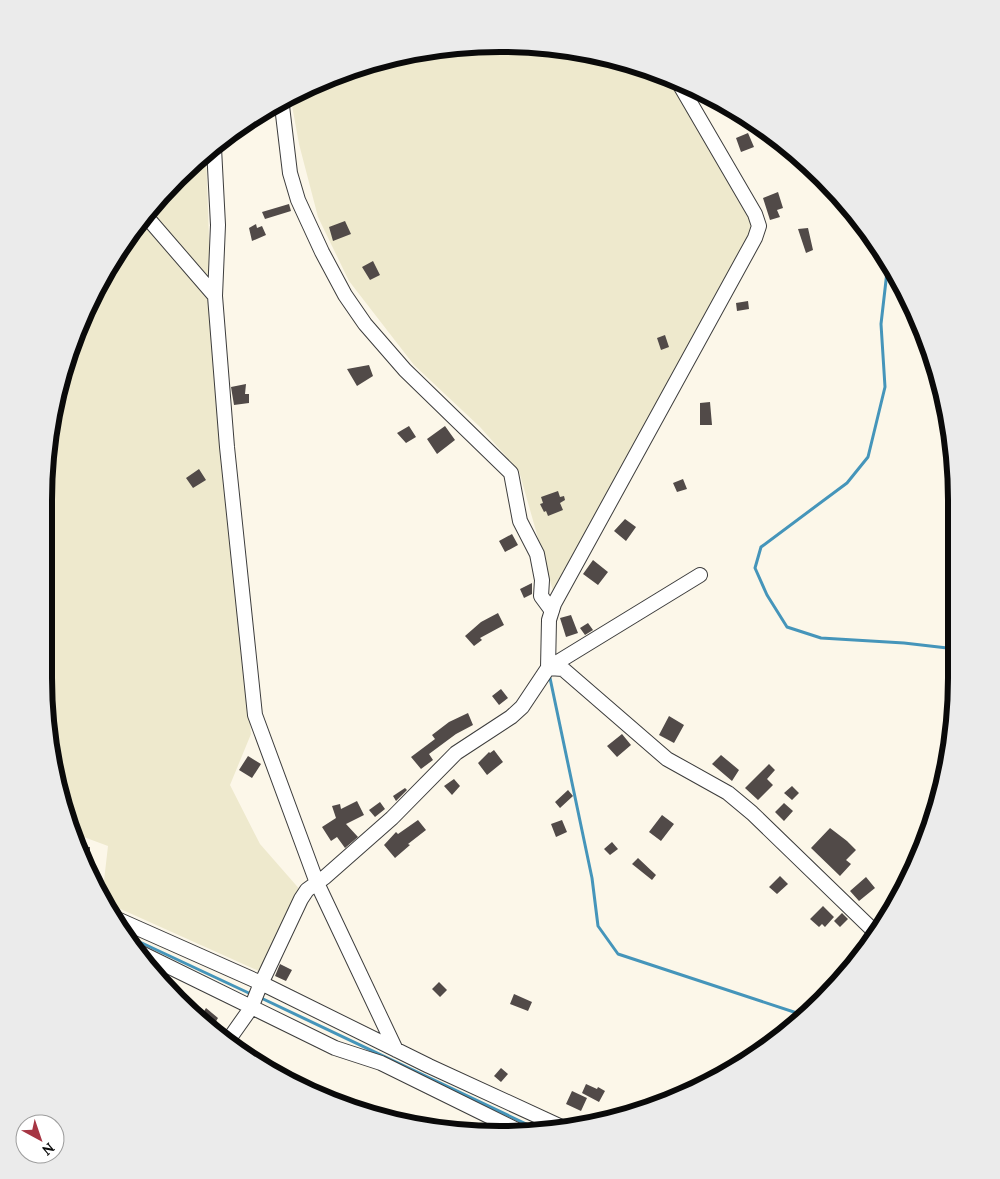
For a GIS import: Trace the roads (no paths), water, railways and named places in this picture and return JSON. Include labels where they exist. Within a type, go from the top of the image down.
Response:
[{"type":"street","points":[[548,668],[549,620],[554,604],[760,226],[755,214],[685,93]]},
{"type":"street","points":[[282,109],[290,173],[298,200],[322,252],[345,295],[371,330],[405,370],[511,472],[520,521],[537,554],[542,580],[541,596],[552,611]]},
{"type":"street","points":[[214,156],[218,225],[215,296],[227,447],[255,715],[317,883],[396,1050]]},
{"type":"street","points":[[150,221],[215,296]]},
{"type":"street","points":[[231,1036],[251,1008],[301,899],[307,890],[392,818],[456,753],[511,717],[522,707],[548,668],[700,575]]},
{"type":"street","points":[[548,668],[563,669],[668,759],[728,793],[772,832],[871,929]]},
{"type":"street","points":[[125,923],[552,1124]]},
{"type":"street","points":[[150,957],[335,1048],[381,1063],[509,1126]]},
{"type":"waterway","points":[[887,274],[881,324],[885,387],[868,457],[847,483],[761,547],[755,568],[767,595],[787,627],[821,638],[904,643],[948,648]]},
{"type":"waterway","points":[[550,678],[592,878],[598,926],[618,954],[797,1013]]},
{"type":"waterway","points":[[138,941],[253,995]]},
{"type":"waterway","points":[[259,997],[530,1126]]}]
